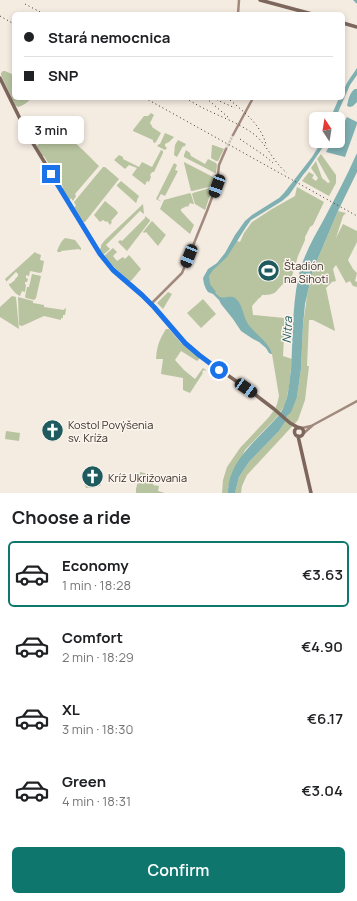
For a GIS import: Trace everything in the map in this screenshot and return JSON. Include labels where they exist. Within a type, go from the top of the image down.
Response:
[{"type":"main road","points":[[260,0],[305,12]]},
{"type":"main road","points":[[345,24],[357,27]]},
{"type":"main road","points":[[0,78],[31,140],[100,254],[113,270],[151,304],[185,343],[199,355],[262,400],[298,429],[303,430],[300,445],[311,493]]},
{"type":"main road","points":[[298,429],[295,434],[301,435]]},
{"type":"street","points":[[238,1],[238,12]]},
{"type":"street","points":[[233,135],[253,100]]},
{"type":"street","points":[[151,304],[182,273],[217,184],[220,165],[226,149]]},
{"type":"street","points":[[301,435],[313,425],[357,401]]},
{"type":"street","points":[[298,429],[313,425]]},
{"type":"green space","points":[[5,71],[12,74],[12,99],[1,75],[1,73]]},
{"type":"green space","points":[[13,100],[29,100],[18,107]]},
{"type":"green space","points":[[151,113],[154,115],[150,123],[152,127],[161,133],[155,143],[153,140],[133,131],[144,116],[148,116]]},
{"type":"green space","points":[[53,124],[55,124],[99,166],[75,194],[76,196],[73,201],[71,198],[69,201],[62,189],[63,187],[37,146],[53,127]]},
{"type":"green space","points":[[165,133],[174,137],[165,144],[167,148],[165,150],[157,146],[160,144]]},
{"type":"green space","points":[[178,140],[186,144],[184,147],[183,146],[177,157],[174,155],[175,145]]},
{"type":"green space","points":[[212,145],[224,149],[218,161],[211,158]]},
{"type":"green space","points":[[161,150],[163,153],[154,172],[150,175],[151,177],[149,182],[147,181],[145,185],[132,175],[137,168],[129,165],[125,169],[114,160],[119,155],[123,157],[123,159],[139,167],[142,162],[152,167]]},
{"type":"green space","points":[[186,150],[191,156],[205,164],[208,159],[216,163],[216,173],[184,157]]},
{"type":"green space","points":[[321,154],[336,175],[336,183],[329,196],[302,181],[309,172],[314,175],[312,178],[316,181],[318,178],[311,168],[316,161],[322,178],[328,183],[330,182],[317,159]]},
{"type":"green space","points":[[184,162],[215,178],[214,185],[191,191]]},
{"type":"green space","points":[[174,163],[177,165],[175,170],[178,171],[165,196],[161,194],[158,199],[162,202],[156,199]]},
{"type":"green space","points":[[103,167],[119,179],[85,222],[83,222],[74,207],[76,206],[74,202]]},
{"type":"green space","points":[[121,181],[139,196],[136,203],[117,186]]},
{"type":"green space","points":[[213,187],[205,210],[195,204],[193,193]]},
{"type":"green space","points":[[297,187],[324,202],[313,225],[310,227],[305,237],[290,283],[286,282],[272,294],[262,295],[252,306],[253,315],[285,318],[283,356],[292,359],[289,387],[285,405],[276,418],[245,450],[228,487],[228,493],[222,493],[223,480],[227,467],[240,448],[275,409],[279,396],[272,354],[212,291],[207,281],[207,276],[225,255],[234,240],[240,242],[244,233],[252,222],[295,196]]},
{"type":"green space","points":[[190,193],[194,204],[190,203],[188,207],[187,206],[181,209],[181,211],[194,225],[190,234],[160,209],[164,200]]},
{"type":"green space","points":[[105,201],[118,213],[111,221],[112,222],[110,225],[107,221],[106,222],[103,220],[100,222],[94,215]]},
{"type":"green space","points":[[143,204],[144,214],[140,211],[106,245],[110,249],[103,255],[99,249],[101,248],[101,245]]},
{"type":"green space","points":[[338,211],[346,213],[343,216],[336,238],[343,224],[357,231],[357,242],[348,260],[357,273],[355,281],[357,282],[357,287],[353,286],[350,281],[346,283],[336,265],[333,269],[336,281],[332,282],[326,288],[335,331],[313,320],[309,320],[307,366],[309,366],[305,400],[298,420],[247,475],[242,486],[241,493],[235,493],[239,477],[249,462],[279,431],[297,397],[301,369],[303,325],[307,296],[313,270]]},
{"type":"green space","points":[[145,216],[150,221],[127,251],[118,242],[120,240],[122,241],[145,218]]},
{"type":"green space","points":[[152,221],[166,235],[158,246],[146,232],[143,232]]},
{"type":"green space","points":[[65,238],[75,240],[81,250],[58,252],[59,245]]},
{"type":"green space","points":[[113,248],[117,252],[113,256],[117,261],[123,257],[125,259],[129,255],[141,269],[131,281],[129,281],[104,256]]},
{"type":"green space","points":[[35,252],[41,255],[40,260],[44,261],[42,272],[30,271],[29,276],[26,275],[26,278],[28,279],[27,282],[25,282],[25,292],[22,291],[20,296],[15,293],[9,285],[9,283],[10,284],[15,280],[18,274],[16,272],[7,282],[5,279]]},
{"type":"green space","points":[[32,274],[41,276],[36,298],[34,300],[25,297]]},
{"type":"green space","points":[[168,292],[172,294],[163,309],[157,303]]},
{"type":"green space","points":[[12,296],[16,297],[19,329],[0,317],[0,307]]},
{"type":"green space","points":[[18,297],[33,301],[33,303],[44,305],[44,307],[64,310],[65,308],[65,315],[63,315],[61,320],[44,316],[22,326],[19,325]]},
{"type":"green space","points":[[203,299],[216,314],[201,328],[187,313]]},
{"type":"green space","points":[[166,329],[169,329],[182,344],[200,358],[197,361],[181,351],[175,360],[184,370],[195,379],[203,368],[206,370],[202,372],[203,373],[190,393],[183,390],[183,378],[161,374],[163,359],[156,359],[156,354],[159,343]]},
{"type":"green space","points":[[6,431],[20,433],[19,441],[5,439]]},
{"type":"green space","points":[[88,468],[99,469],[100,486],[86,488],[82,477]]},
{"type":"green space","points":[[140,472],[156,476],[153,485],[159,486],[158,491],[165,493],[136,493]]},
{"type":"water","points":[[357,68],[357,75],[345,96],[346,86]]},
{"type":"water","points":[[355,89],[357,89],[357,102],[353,106],[347,106],[351,94]]},
{"type":"water","points":[[338,100],[343,100],[338,112],[333,112]]},
{"type":"water","points":[[347,117],[357,122],[357,124],[345,157],[326,152],[328,148],[345,148],[345,121]]},
{"type":"water","points":[[318,148],[322,148],[289,195],[251,220],[227,257],[213,270],[209,276],[210,284],[216,292],[215,293],[222,297],[233,297],[238,301],[248,324],[268,345],[271,354],[259,342],[241,331],[219,300],[213,294],[208,292],[203,278],[208,269],[217,263],[225,253],[245,221],[279,198]]},
{"type":"water","points":[[357,153],[357,172],[338,211],[313,270],[305,304],[301,369],[297,397],[291,412],[287,416],[279,431],[249,462],[239,477],[235,493],[228,493],[232,474],[241,457],[277,417],[286,402],[291,370],[296,290],[300,271],[308,249],[341,187]]},
{"type":"tunnel","points":[[226,149],[233,135]]},
{"type":"railway","points":[[25,4],[40,12]]},
{"type":"railway","points":[[0,16],[12,23]]},
{"type":"railway","points":[[149,100],[357,216]]},
{"type":"railway","points":[[189,100],[247,129],[260,139],[278,164],[287,173]]},
{"type":"railway","points":[[208,100],[229,118]]},
{"type":"railway","points":[[217,100],[235,108]]},
{"type":"railway","points":[[230,100],[256,125],[266,144]]},
{"type":"railway","points":[[240,139],[273,163]]},
{"type":"place","name":"Štadión na Sihoti","points":[[268,271]]},
{"type":"place","name":"Kostol Povýšenia sv. Kríža","points":[[52,430]]},
{"type":"place","name":"Kríž Ukrižovania","points":[[92,477]]},
{"type":"route","points":[[51,174],[100,254],[113,270],[154,307],[185,343],[219,370]]},
{"type":"water label","name":"Nitra","points":[[287,330]]}]
